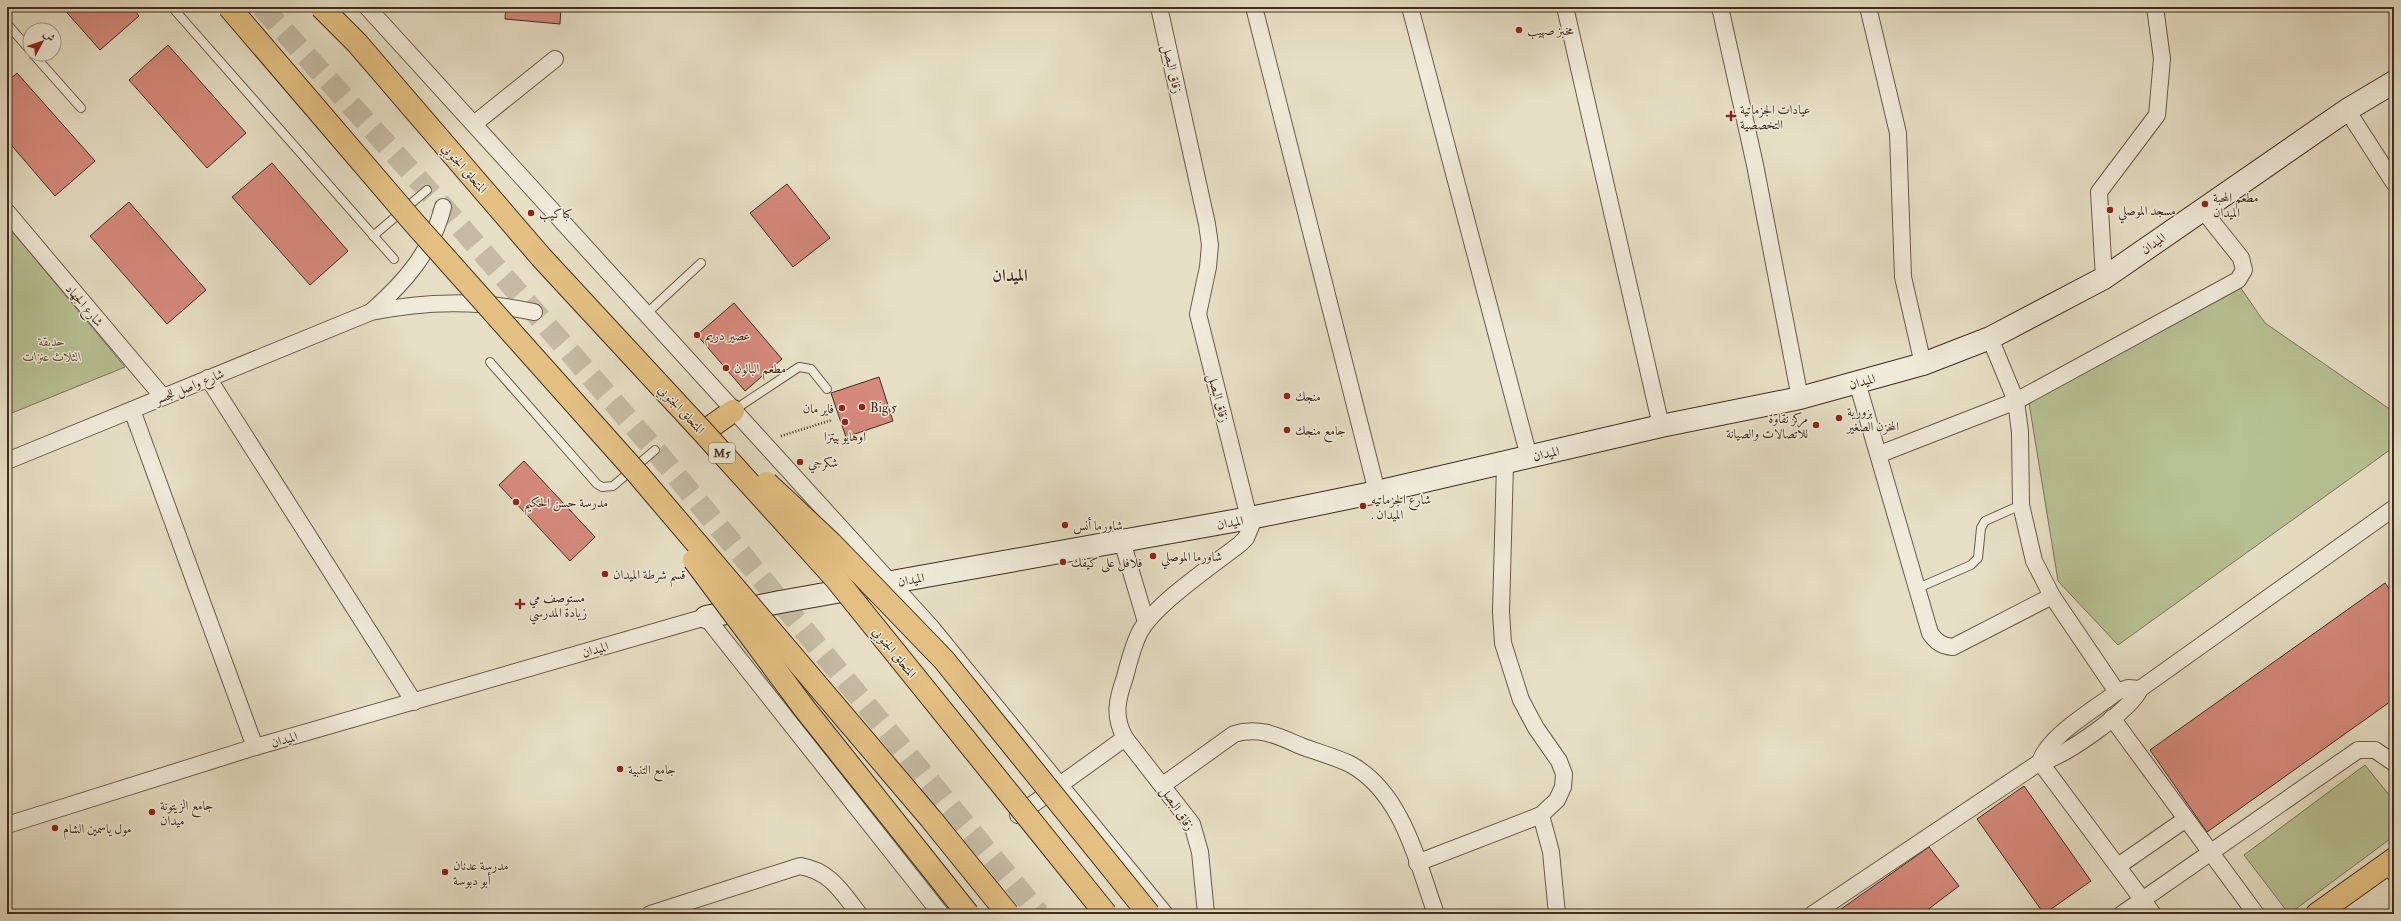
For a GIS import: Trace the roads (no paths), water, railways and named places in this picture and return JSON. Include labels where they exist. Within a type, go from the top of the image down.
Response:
[{"type":"main road","points":[[229,7],[414,224],[636,472],[931,820],[1008,914]]},
{"type":"main road","name":"المتحلق الجنوبي","points":[[321,7],[357,43],[541,257],[706,430],[836,579],[1106,914]]},
{"type":"main road","points":[[733,411],[706,430],[746,463],[831,543],[944,660],[1149,914]]},
{"type":"main road","points":[[636,472],[688,552],[743,627],[828,739],[968,914]]},
{"type":"main road","points":[[2317,914],[2391,868]]},
{"type":"street","points":[[367,7],[943,642],[1165,914]]},
{"type":"street","name":"زقاق البصل","points":[[1159,7],[1209,238],[1208,267],[1198,314],[1251,526],[1246,538],[1161,607],[1146,622],[1135,643],[1116,703],[1119,726],[1125,738],[1192,824],[1197,838],[1206,914]]},
{"type":"street","points":[[1254,7],[1377,492]]},
{"type":"street","points":[[1410,7],[1529,457]]},
{"type":"street","points":[[1565,7],[1661,426]]},
{"type":"street","points":[[1720,7],[1755,165],[1800,398]]},
{"type":"street","points":[[1868,7],[1898,133],[1903,277],[1922,364]]},
{"type":"street","points":[[2104,278],[2099,192],[2157,115],[2162,59],[2155,7]]},
{"type":"street","points":[[474,124],[555,59]]},
{"type":"street","name":"الميدان","points":[[7,825],[255,747],[706,617],[780,602],[1250,518],[1377,492],[1505,464],[1661,426],[1800,398],[1922,364],[1990,338],[2104,278],[2347,110],[2394,82]]},
{"type":"street","points":[[2347,110],[2394,183]]},
{"type":"street","name":"شارع واصل للجسر","points":[[371,312],[411,273],[426,250],[438,226],[443,208]]},
{"type":"street","points":[[1880,454],[2016,401],[2238,280],[2244,270],[2241,258],[2202,209]]},
{"type":"street","name":"شارع الجهاد","points":[[7,212],[163,397]]},
{"type":"street","name":"شارع واصل للجسر","points":[[7,461],[371,312],[403,305],[449,302],[502,305],[534,312]]},
{"type":"street","points":[[1990,338],[2016,401],[2020,432],[2021,505],[2034,561],[2052,596],[2116,692]]},
{"type":"street","points":[[208,378],[414,702]]},
{"type":"street","points":[[1857,382],[1880,454],[1930,633],[1936,641],[1943,646],[1953,648],[2052,596]]},
{"type":"street","points":[[132,410],[255,747]]},
{"type":"street","points":[[1417,863],[1541,815],[1557,800],[1563,787],[1564,774],[1559,761],[1536,728],[1521,700],[1502,643],[1501,612],[1505,464]]},
{"type":"street","points":[[1813,914],[2040,762],[2060,756],[2134,701],[2140,689],[2394,508]]},
{"type":"street","points":[[1122,541],[1146,622]]},
{"type":"street","points":[[706,617],[941,914]]},
{"type":"street","points":[[2040,762],[2045,750],[2055,740],[2116,692],[2128,688],[2140,689]]},
{"type":"street","points":[[2112,718],[2256,914]]},
{"type":"street","points":[[1163,785],[1234,734],[1245,731],[1266,732],[1350,764],[1366,775],[1392,804],[1402,822],[1436,914]]},
{"type":"street","points":[[1018,815],[1125,738]]},
{"type":"street","points":[[2122,914],[2358,750],[2375,750],[2394,763]]},
{"type":"street","points":[[2040,762],[2153,914]]},
{"type":"street","points":[[1541,815],[1551,852],[1557,914]]},
{"type":"street","points":[[2118,866],[2186,819]]},
{"type":"street","points":[[650,914],[800,866],[814,868],[830,878],[859,914]]},
{"type":"lane","points":[[172,7],[394,259]]},
{"type":"lane","points":[[7,24],[22,41]]},
{"type":"lane","points":[[40,62],[81,108]]},
{"type":"lane","points":[[374,236],[427,190]]},
{"type":"lane","points":[[646,314],[701,263]]},
{"type":"lane","points":[[490,362],[597,484],[608,487],[613,486],[654,450]]},
{"type":"lane","points":[[733,411],[799,367],[811,369],[828,389]]},
{"type":"lane","points":[[1918,588],[1971,566],[1978,558],[1981,528],[1985,522],[2021,505]]},
{"type":"tunnel","points":[[262,7],[443,207],[655,450],[1039,914]]},
{"type":"place","name":"مخبز صهيب","points":[[1519,30]]},
{"type":"place","name":"عيادات الجزماتية التخصصية","points":[[1731,116]]},
{"type":"place","name":"مطعم المحبة الميدان","points":[[2205,204]]},
{"type":"place","name":"مسجد الموصلي","points":[[2110,210]]},
{"type":"place","name":"كباكيب","points":[[531,213]]},
{"type":"place","name":"عصير دريم","points":[[697,335]]},
{"type":"place","name":"مطعم البالون","points":[[726,368]]},
{"type":"place","name":"منجك","points":[[1287,396]]},
{"type":"place","name":"Big 5","points":[[862,407]]},
{"type":"place","name":"فاير مان","points":[[842,408]]},
{"type":"place","name":"بزورية المخزن الصغير","points":[[1839,418]]},
{"type":"place","name":"اوهايو بيتزا","points":[[845,422]]},
{"type":"place","name":"مركز نقاوة للاتصالات والصيانة","points":[[1816,425]]},
{"type":"place","name":"جامع منجك","points":[[1287,430]]},
{"type":"place","name":"شكرجي","points":[[800,462]]},
{"type":"place","name":"مدرسة حسن الحكيم","points":[[516,502]]},
{"type":"place","name":"شارع الجزماتيه . الميدان","points":[[1363,506]]},
{"type":"place","name":"شاورما أنس","points":[[1065,525]]},
{"type":"place","name":"شاورما الموصلي","points":[[1153,556]]},
{"type":"place","name":"فلافل على كيفك","points":[[1063,562]]},
{"type":"place","name":"قسم شرطة الميدان","points":[[605,574]]},
{"type":"place","name":"مستوصف مي زيادة المدرسي","points":[[520,604]]},
{"type":"place","name":"جامع التنبية","points":[[620,769]]},
{"type":"place","name":"جامع الزيتونة ميدان","points":[[152,812]]},
{"type":"place","name":"مول ياسمين الشام","points":[[55,828]]},
{"type":"place","name":"مدرسة عدنان أبو دبوسة","points":[[445,872]]},
{"type":"district","name":"الميدان","points":[[1010,275]]},
{"type":"park label","name":"حديقة الثلاث عنزات","points":[[52,348]]}]
